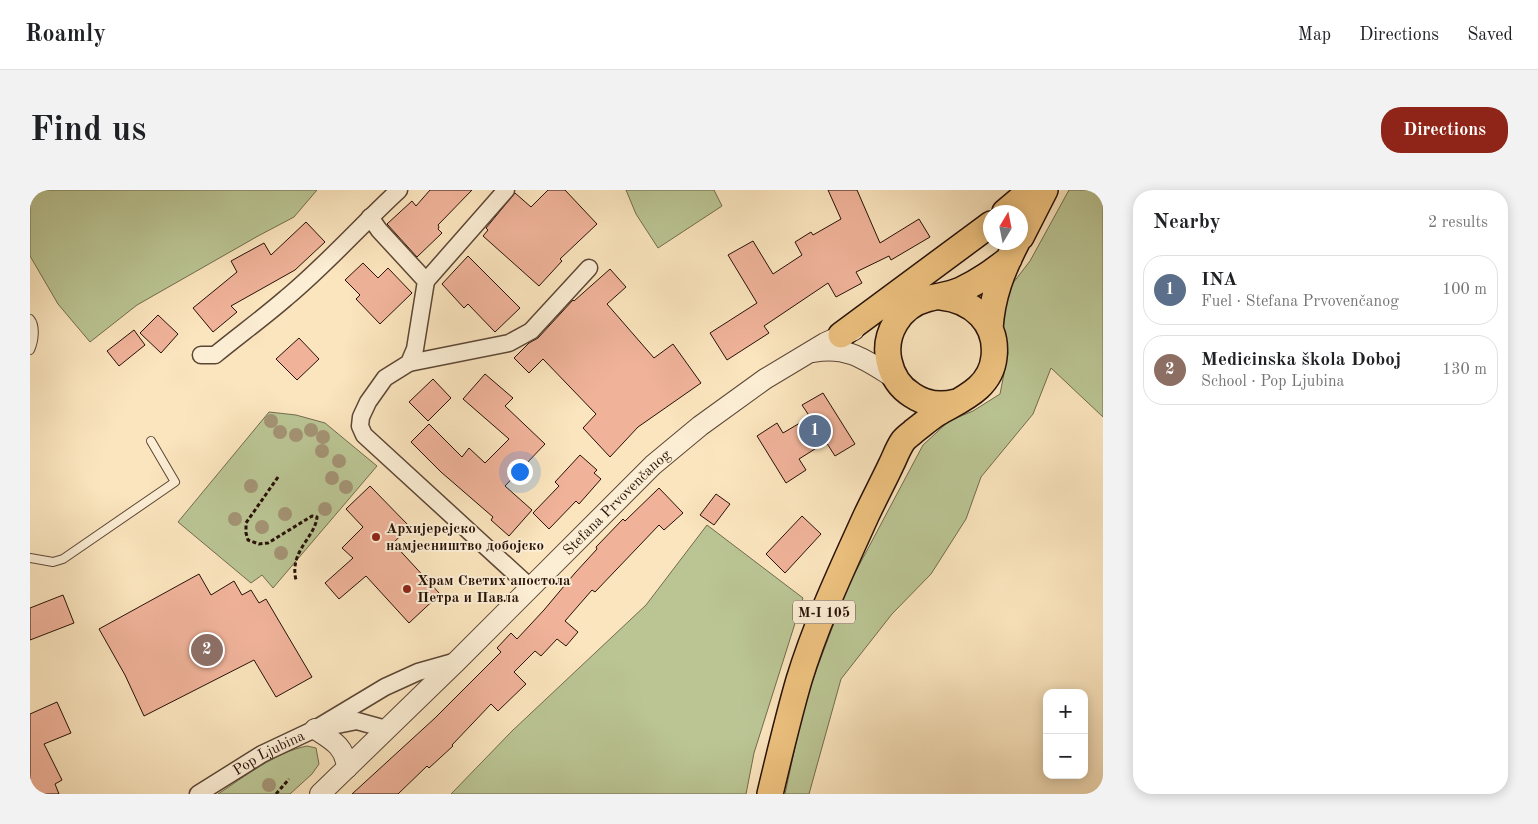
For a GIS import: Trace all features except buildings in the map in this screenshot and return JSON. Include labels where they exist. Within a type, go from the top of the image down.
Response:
[{"type":"main road","points":[[1013,205],[1031,190]]},
{"type":"main road","points":[[1028,222],[1045,190]]},
{"type":"main road","points":[[841,335],[983,229]]},
{"type":"main road","name":"M-I 105","points":[[941,297],[958,292],[981,281],[1013,250]]},
{"type":"main road","name":"M-I 105","points":[[990,329],[991,309],[996,288],[1013,250]]},
{"type":"main road","name":"M-I 105","points":[[770,794],[800,679],[824,612],[852,546],[903,440],[903,403],[898,382],[889,362],[888,343],[891,331],[896,320],[915,303],[928,298],[941,297],[965,302],[984,318],[990,329],[994,343],[994,358],[990,372],[983,384],[972,394],[936,414],[903,440]]},
{"type":"main road","name":"M-I 105","points":[[898,382],[912,396],[927,402],[948,404],[959,401]]},
{"type":"street","points":[[201,355],[215,355],[286,299],[399,190]]},
{"type":"street","points":[[408,363],[415,349],[426,281],[506,190]]},
{"type":"street","points":[[370,217],[379,230],[426,281]]},
{"type":"street","points":[[531,588],[364,435],[360,426],[361,417],[368,402],[385,378],[408,363],[509,343],[531,331],[589,268]]},
{"type":"street","name":"Stefana Prvovenčanog","points":[[320,794],[531,588],[653,465],[724,408],[764,379],[801,356],[841,335],[905,311]]},
{"type":"street","points":[[801,356],[814,352],[835,350],[849,352],[862,358],[898,382]]},
{"type":"street","points":[[315,729],[385,687],[418,672],[457,660]]},
{"type":"street","points":[[315,729],[357,721],[386,729]]},
{"type":"street","points":[[315,729],[339,745],[346,760],[347,768]]},
{"type":"street","name":"Pop Ljubina","points":[[198,794],[262,754],[315,729]]},
{"type":"lane","points":[[30,319],[33,322],[34,343],[30,350]]},
{"type":"lane","points":[[30,558],[53,562],[63,559],[175,482],[151,442]]},
{"type":"path","points":[[278,477],[246,523],[246,533],[248,540],[258,544],[268,542],[312,516],[317,517],[317,523],[300,549],[294,572],[296,580]]},
{"type":"path","points":[[276,794],[289,779]]},
{"type":"green space","points":[[30,190],[317,190],[294,217],[137,305],[90,342],[58,304],[30,256]]},
{"type":"green space","points":[[626,190],[714,190],[722,206],[658,248],[636,214]]},
{"type":"green space","points":[[1069,190],[1103,190],[1103,417],[1051,368],[1033,414],[981,477],[966,519],[931,574],[892,614],[841,679],[809,794],[785,794],[805,700],[848,586],[923,445],[949,421],[973,411],[1000,394],[1008,353],[1001,319],[1005,301],[1013,283],[1030,261]]},
{"type":"green space","points":[[269,412],[296,415],[325,423],[377,466],[273,588],[262,575],[251,583],[178,522]]},
{"type":"green space","points":[[707,525],[803,598],[754,753],[746,794],[451,794],[512,731],[646,605]]},
{"type":"green space","points":[[307,746],[316,748],[319,764],[312,774],[290,794],[218,794],[272,759]]},
{"type":"place","name":"INA","points":[[815,431]]},
{"type":"place","name":"Архијерејско намјесништво добојско","points":[[376,537]]},
{"type":"place","name":"Храм Светих апостола Петра и Павла","points":[[407,589]]},
{"type":"place","name":"Medicinska škola Doboj","points":[[207,650]]}]
